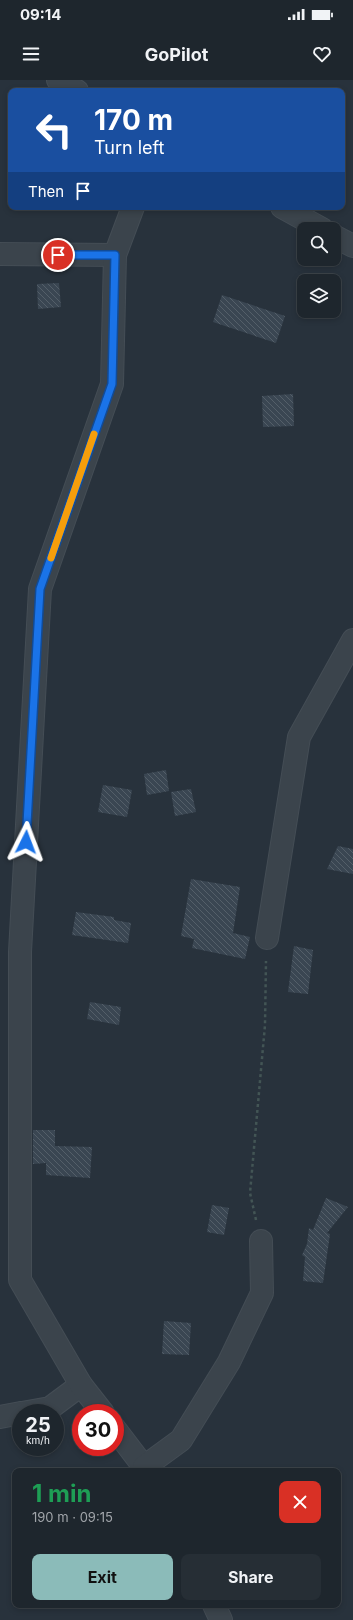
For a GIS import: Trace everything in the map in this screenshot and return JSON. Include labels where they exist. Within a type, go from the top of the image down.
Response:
[{"type":"street","points":[[58,80],[72,88]]},
{"type":"street","points":[[96,1404],[81,1385],[20,1280],[20,952],[40,589],[112,384],[115,255],[132,210]]},
{"type":"street","points":[[287,210],[309,222]]},
{"type":"street","points":[[341,240],[353,246]]},
{"type":"street","points":[[0,254],[115,255]]},
{"type":"street","points":[[267,938],[299,737],[353,640]]},
{"type":"street","points":[[147,1468],[181,1440],[229,1362],[262,1293],[261,1241]]},
{"type":"street","points":[[55,1404],[81,1385]]},
{"type":"street","points":[[0,1417],[12,1415]]},
{"type":"street","points":[[124,1441],[145,1468]]},
{"type":"street","points":[[215,1608],[221,1620]]},
{"type":"path","points":[[261,1241],[250,1193],[265,1025],[267,938]]},
{"type":"building","points":[[59,283],[61,307],[38,309],[37,284]]},
{"type":"building","points":[[222,295],[285,316],[276,343],[213,322]]},
{"type":"building","points":[[293,394],[294,426],[263,427],[262,396]]},
{"type":"building","points":[[166,770],[169,791],[147,795],[144,774]]},
{"type":"building","points":[[103,785],[132,790],[127,817],[98,812]]},
{"type":"building","points":[[191,789],[196,812],[175,816],[171,792]]},
{"type":"building","points":[[338,846],[353,849],[353,874],[327,869]]},
{"type":"building","points":[[191,879],[240,887],[233,933],[250,937],[245,959],[192,948],[194,939],[181,936]]},
{"type":"building","points":[[76,912],[114,917],[114,920],[131,923],[128,943],[72,935]]},
{"type":"building","points":[[294,946],[313,950],[308,994],[288,992]]},
{"type":"building","points":[[90,1002],[121,1007],[119,1025],[87,1019]]},
{"type":"building","points":[[33,1130],[55,1130],[55,1146],[92,1147],[90,1178],[46,1175],[46,1163],[33,1164]]},
{"type":"building","points":[[326,1198],[348,1207],[327,1233],[330,1234],[323,1283],[303,1281],[305,1257],[302,1255],[307,1244],[309,1228],[313,1230]]},
{"type":"building","points":[[212,1205],[229,1208],[224,1235],[207,1232]]},
{"type":"building","points":[[164,1321],[191,1323],[189,1355],[162,1354]]},
{"type":"slow traffic","points":[[51,558],[94,434]]},
{"type":"route","points":[[26,842],[40,589],[112,384],[115,255],[58,255]]}]
